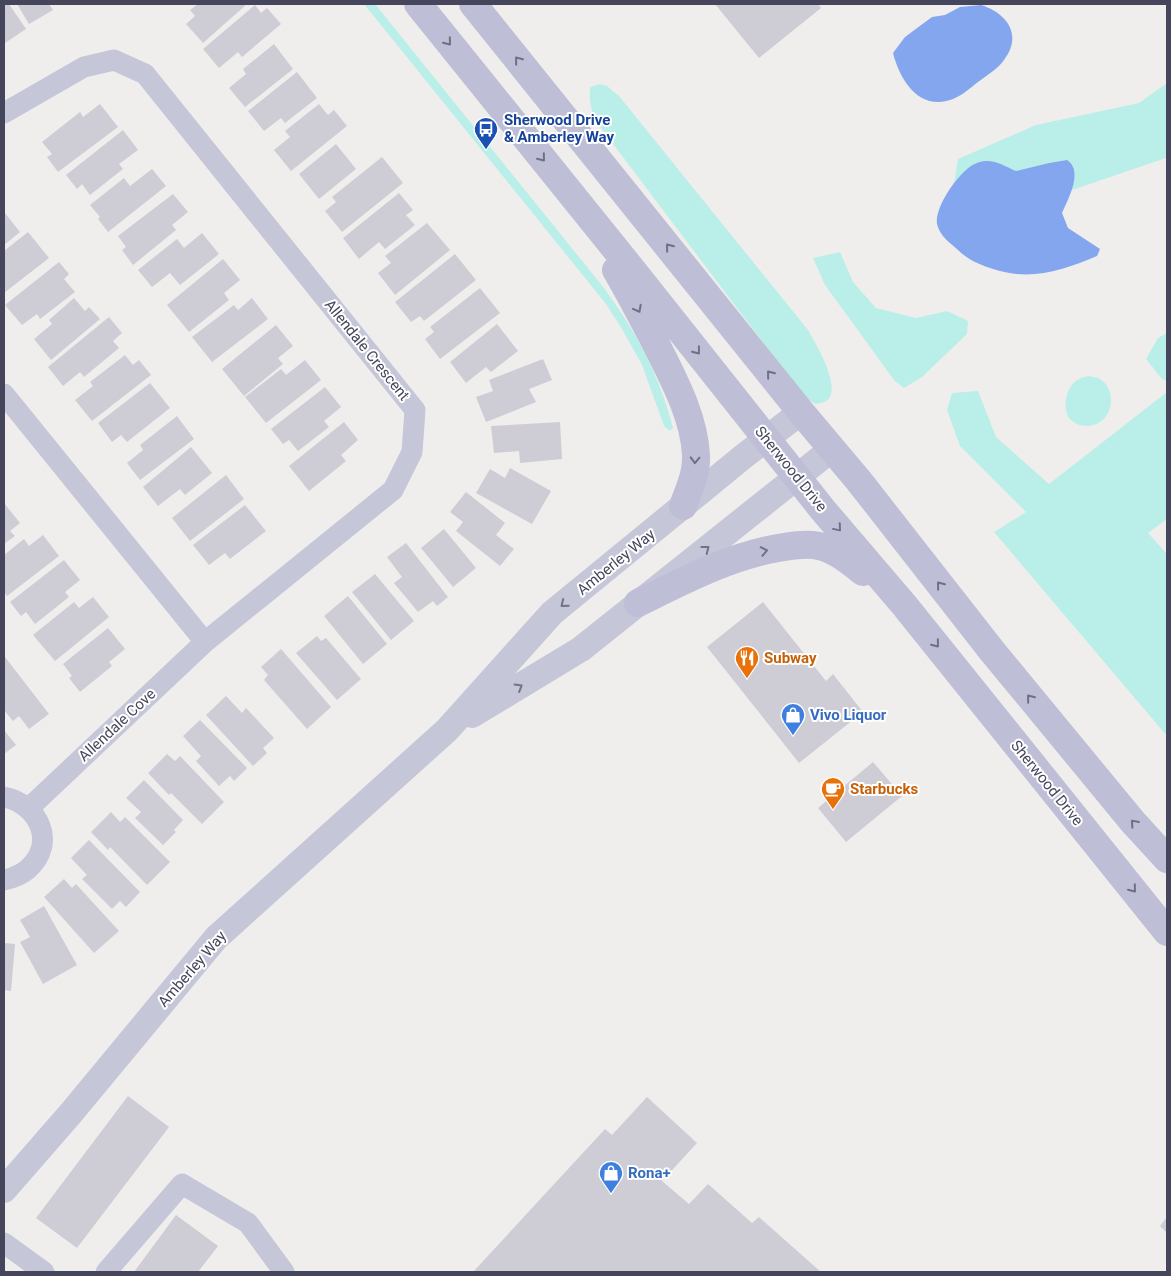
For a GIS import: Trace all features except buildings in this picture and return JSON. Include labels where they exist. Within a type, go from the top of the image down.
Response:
[{"type":"main road","name":"Sherwood Drive","points":[[418,4],[796,477],[905,606],[1167,932]]},
{"type":"main road","points":[[473,4],[801,412],[859,481],[1043,714],[1133,822],[1167,859]]},
{"type":"main road","points":[[569,191],[624,282],[682,401],[692,431],[696,455],[694,478],[683,506]]},
{"type":"main road","points":[[638,603],[698,574],[755,552],[793,545],[813,545],[830,549],[849,561],[905,606]]},
{"type":"street","name":"Allendale Crescent","points":[[4,113],[84,67],[114,60],[145,74],[415,410],[412,452],[393,490],[205,642]]},
{"type":"street","points":[[4,394],[205,642]]},
{"type":"street","name":"Amberley Way","points":[[4,1190],[72,1113],[216,938],[447,730],[552,613],[801,412]]},
{"type":"street","name":"Amberley Way","points":[[447,730],[581,649],[832,449]]},
{"type":"street","name":"Allendale Cove","points":[[29,808],[205,642]]},
{"type":"street","points":[[4,797],[18,800],[29,808],[38,819],[42,832],[42,846],[37,858],[28,869],[17,877],[4,880]]},
{"type":"street","points":[[106,1272],[182,1184],[248,1223],[284,1272]]},
{"type":"street","points":[[4,1243],[44,1272]]},
{"type":"shaded area","points":[[364,4],[375,4],[604,288],[627,321],[654,372],[673,428],[670,431],[664,426],[642,365],[606,304]]},
{"type":"shaded area","points":[[1167,83],[1166,158],[1072,190],[1075,172],[1067,160],[1016,171],[1009,168],[976,163],[954,184],[958,159],[1036,125],[1139,103]]},
{"type":"shaded area","points":[[600,84],[607,86],[619,96],[808,330],[829,372],[832,390],[827,400],[816,404],[805,398],[598,124],[591,106],[590,87]]},
{"type":"shaded area","points":[[840,252],[853,282],[876,308],[916,318],[947,311],[968,321],[967,334],[922,377],[904,388],[894,380],[825,285],[813,258]]},
{"type":"shaded area","points":[[1167,333],[1167,381],[1162,379],[1146,359],[1158,338]]},
{"type":"shaded area","points":[[1088,376],[1099,378],[1106,384],[1110,391],[1111,399],[1107,414],[1102,420],[1086,426],[1077,424],[1069,418],[1066,398],[1073,383],[1078,379]]},
{"type":"shaded area","points":[[978,391],[996,437],[1049,484],[1167,392],[1167,519],[1148,533],[1167,554],[1167,736],[994,532],[1026,512],[960,446],[947,410],[952,393]]},
{"type":"water","points":[[981,5],[998,13],[1005,19],[1012,34],[1010,51],[999,66],[957,97],[941,102],[921,98],[906,83],[896,64],[893,53],[905,37],[932,17],[945,15],[960,7]]},
{"type":"water","points":[[1067,160],[1072,165],[1074,178],[1071,193],[1062,213],[1068,228],[1100,249],[1097,256],[1045,273],[1018,274],[1004,272],[969,259],[940,232],[937,217],[944,199],[957,180],[971,166],[982,161],[988,161],[1016,171]]},
{"type":"place","name":"Sherwood Drive & Amberley Way","points":[[486,150]]},
{"type":"place","name":"Subway","points":[[747,679]]},
{"type":"place","name":"Vivo Liquor","points":[[793,736]]},
{"type":"place","name":"Starbucks","points":[[833,810]]},
{"type":"place","name":"Rona+","points":[[611,1194]]}]
